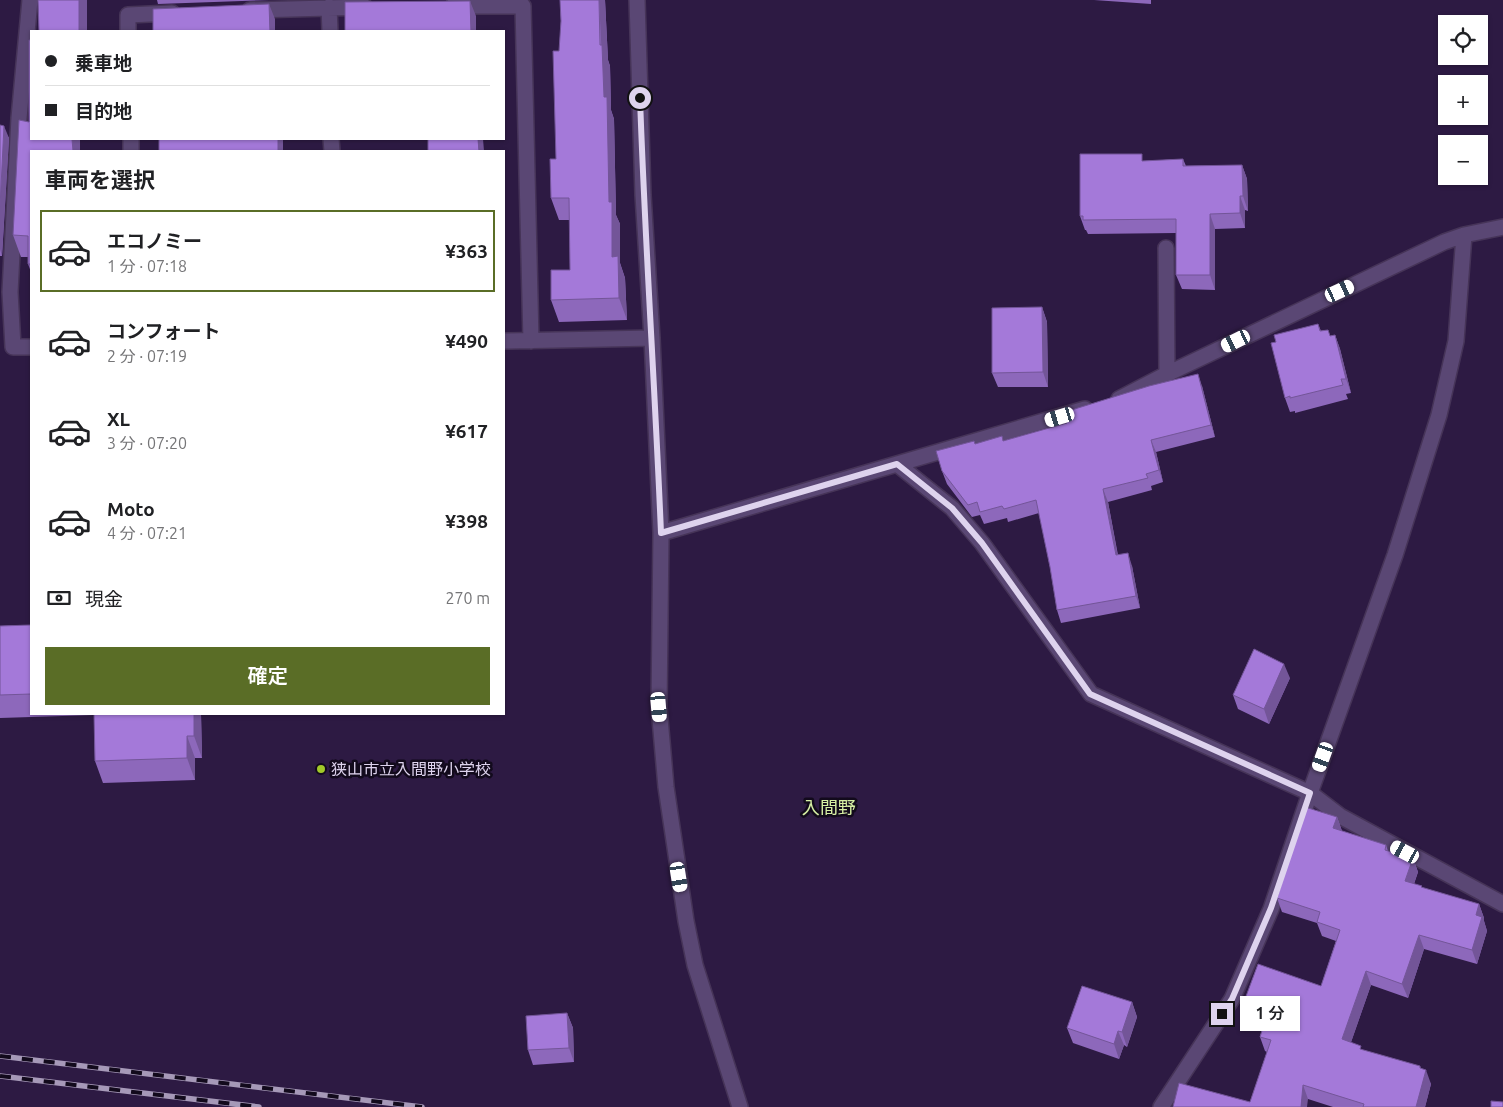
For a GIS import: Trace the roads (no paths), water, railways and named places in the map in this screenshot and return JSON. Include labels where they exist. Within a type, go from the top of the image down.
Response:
[{"type":"street","points":[[30,0],[18,118],[5,291],[13,347],[30,347]]},
{"type":"street","points":[[637,0],[643,195],[661,533],[659,707],[666,787],[695,965],[740,1107]]},
{"type":"street","points":[[436,6],[523,6],[531,341]]},
{"type":"street","points":[[329,7],[330,30]]},
{"type":"street","points":[[233,11],[378,7]]},
{"type":"street","points":[[128,30],[128,15],[186,12]]},
{"type":"street","points":[[661,533],[1121,398],[1167,374],[1444,242],[1464,235],[1503,227]]},
{"type":"street","points":[[1161,1107],[1232,999],[1271,908],[1395,555],[1439,415],[1456,341],[1464,235]]},
{"type":"street","points":[[1166,248],[1167,374]]},
{"type":"street","points":[[505,341],[652,338]]},
{"type":"street","points":[[897,464],[952,508],[982,543],[1090,694],[1310,793],[1340,816],[1503,904]]},
{"type":"railway","points":[[0,1056],[422,1107]]},
{"type":"railway","points":[[0,1076],[259,1107]]},
{"type":"place","name":"狭山市立入間野小学校","points":[[321,769]]},
{"type":"district","name":"入間野","points":[[829,808]]}]
